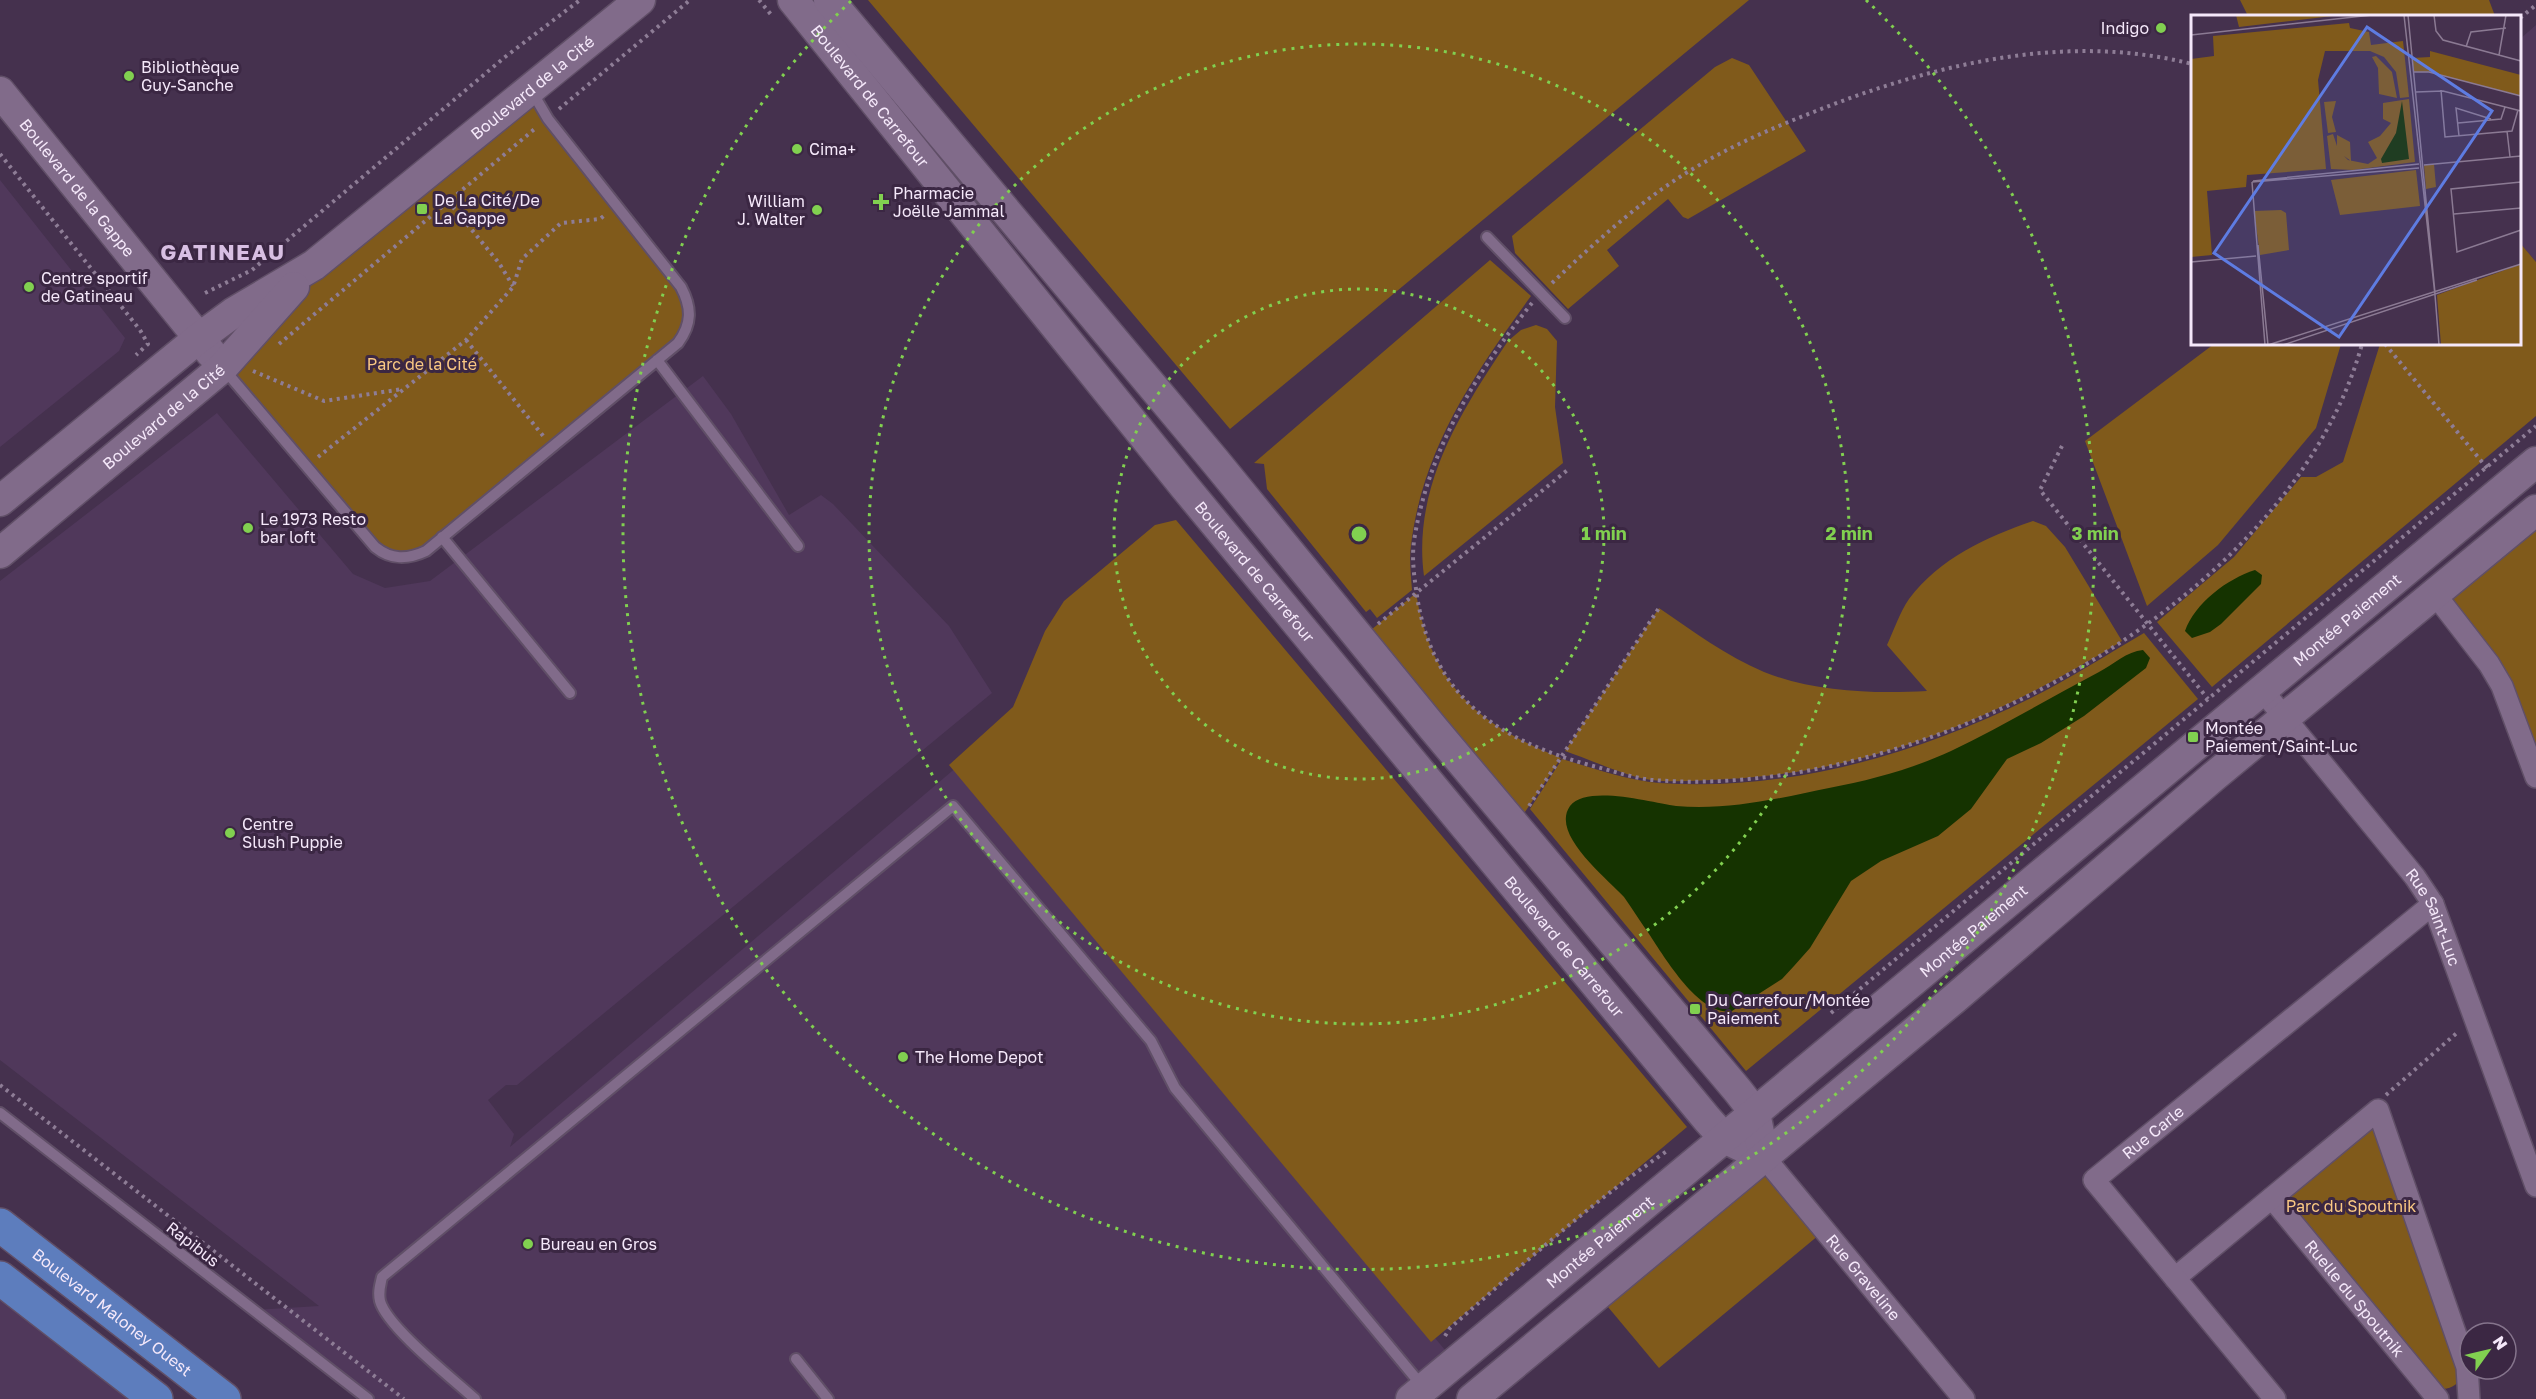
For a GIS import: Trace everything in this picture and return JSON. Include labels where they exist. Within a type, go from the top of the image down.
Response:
[{"type":"main road","name":"Boulevard Maloney Ouest","points":[[0,1225],[224,1399]]},
{"type":"main road","points":[[0,1278],[156,1399]]},
{"type":"street","name":"Boulevard de la Cité","points":[[0,501],[199,338],[233,313],[314,265],[640,0]]},
{"type":"street","name":"Boulevard de Carrefour","points":[[793,0],[1184,486],[1724,1138]]},
{"type":"street","name":"Boulevard de Carrefour","points":[[829,0],[1215,461],[1359,639],[1755,1113]]},
{"type":"street","name":"Boulevard de la Gappe","points":[[0,92],[199,338],[236,369]]},
{"type":"street","name":"Boulevard de la Cité","points":[[0,553],[236,369],[314,265]]},
{"type":"street","name":"Montée Paiement","points":[[1423,1396],[1755,1113],[2216,709],[2262,690],[2536,462]]},
{"type":"street","points":[[1472,1399],[1954,999],[2285,717],[2536,510]]},
{"type":"street","points":[[2434,593],[2489,664],[2502,686],[2536,777]]},
{"type":"street","name":"Rue Saint-Luc","points":[[2262,690],[2415,877],[2433,904],[2536,1186]]},
{"type":"street","name":"Rue Carle","points":[[2275,1399],[2094,1180],[2433,904]]},
{"type":"street","points":[[2175,1278],[2378,1110],[2466,1368],[2469,1399]]},
{"type":"street","points":[[1755,1113],[1764,1156]]},
{"type":"street","points":[[1724,1138],[1764,1156]]},
{"type":"street","name":"Rue Graveline","points":[[1764,1156],[1964,1399]]},
{"type":"street","name":"Ruelle du Spoutnik","points":[[2272,1198],[2438,1399]]},
{"type":"lane","points":[[236,369],[307,466],[375,547],[386,556],[414,556],[442,537],[678,343],[687,331],[690,316],[688,300],[681,287],[615,206],[548,118],[530,89]]},
{"type":"lane","points":[[1487,237],[1564,318]]},
{"type":"lane","points":[[657,360],[798,546]]},
{"type":"lane","points":[[442,537],[570,693]]},
{"type":"lane","points":[[475,1399],[388,1315],[381,1302],[379,1289],[382,1277],[953,806],[1151,1041],[1175,1088],[1423,1396]]},
{"type":"lane","name":"Rapibus","points":[[0,1113],[368,1399]]},
{"type":"lane","points":[[796,1359],[828,1399]]},
{"type":"path","points":[[205,292],[252,270],[505,57],[580,0]]},
{"type":"path","points":[[271,351],[690,0]]},
{"type":"path","points":[[2521,17],[2536,5]]},
{"type":"path","points":[[2191,64],[2133,52],[2067,51],[1968,64],[1880,86],[1773,127],[1703,163],[1637,209],[1587,249],[1541,293],[1490,361],[1448,429],[1435,463],[1415,534],[1412,562],[1420,617],[1440,664],[1470,706],[1503,731],[1561,758],[1650,780],[1761,777],[1801,772],[1889,752],[1969,724],[2061,677],[2147,625],[2219,566],[2276,502],[2332,421],[2355,368],[2362,345]]},
{"type":"path","points":[[0,154],[118,300],[148,344]]},
{"type":"path","points":[[448,201],[498,263],[513,287]]},
{"type":"path","points":[[307,466],[466,340],[513,287],[522,259],[561,223],[600,219],[615,206]]},
{"type":"path","points":[[466,340],[552,447]]},
{"type":"path","points":[[2386,345],[2487,468]]},
{"type":"path","points":[[236,369],[255,365]]},
{"type":"path","points":[[236,369],[324,401],[404,389]]},
{"type":"path","points":[[1824,1020],[2216,709],[2536,426]]},
{"type":"path","points":[[2062,446],[2040,490],[2216,709]]},
{"type":"path","points":[[1359,639],[1570,468]]},
{"type":"path","points":[[1515,827],[1659,608]]},
{"type":"path","points":[[2378,1110],[2388,1090],[2476,1017]]},
{"type":"path","points":[[0,1085],[404,1399]]},
{"type":"path","points":[[1442,1343],[1449,1328],[1521,1266],[1641,1168],[1677,1144]]},
{"type":"shaded area","points":[[2536,25],[2536,262],[2521,244],[2521,38]]},
{"type":"shaded area","points":[[0,180],[125,338],[119,351],[0,447]]},
{"type":"shaded area","points":[[703,376],[731,414],[789,515],[821,495],[833,504],[949,626],[992,693],[517,1085],[506,1085],[488,1100],[514,1134],[510,1147],[958,766],[1455,1362],[1411,1399],[368,1399],[254,1310],[319,1306],[0,1060],[0,581],[217,413],[353,574],[385,588],[430,581]]},
{"type":"shaded area","points":[[2255,570],[2262,575],[2261,584],[2221,624],[2210,632],[2192,638],[2185,631],[2196,611],[2213,593],[2234,579]]},
{"type":"shaded area","points":[[2143,650],[2150,658],[2146,668],[2084,716],[2041,743],[2007,759],[1971,809],[1938,836],[1881,861],[1851,881],[1810,948],[1794,966],[1782,979],[1732,1011],[1720,1010],[1707,1005],[1684,983],[1624,897],[1583,855],[1568,829],[1566,817],[1570,806],[1590,796],[1621,797],[1676,806],[1714,807],[1773,799],[1845,785],[1891,773],[1951,751],[2126,656]]},
{"type":"shaded area","points":[[0,1278],[156,1399],[0,1399]]},
{"type":"green space","points":[[868,0],[1749,0],[1230,429]]},
{"type":"green space","points":[[2240,0],[2489,0],[2495,15],[2248,15]]},
{"type":"green space","points":[[1732,58],[1749,65],[1806,151],[1688,219],[1683,217],[1668,199],[1607,250],[1619,266],[1568,309],[1515,253],[1512,236],[1715,67]]},
{"type":"green space","name":"Parc de la Cité","points":[[530,89],[681,287],[687,331],[426,550],[386,556],[223,367],[314,265]]},
{"type":"green space","points":[[2521,244],[2536,262],[2536,416],[2212,687],[2157,622],[2234,557],[2301,477],[2316,477],[2343,462],[2380,345],[2521,345]]},
{"type":"green space","points":[[1490,260],[1531,296],[1490,354],[1454,413],[1439,443],[1417,509],[1410,550],[1412,590],[1377,618],[1370,609],[1366,612],[1267,489],[1264,464],[1254,463]]},
{"type":"green space","points":[[1536,325],[1547,329],[1557,341],[1555,407],[1563,463],[1424,576],[1422,544],[1425,512],[1444,452],[1473,395],[1508,341],[1521,330]]},
{"type":"green space","points":[[2213,345],[2341,345],[2316,428],[2218,545],[2147,606],[2085,441]]},
{"type":"green space","points":[[1176,520],[1687,1127],[1431,1342],[949,765],[1013,707],[1045,631],[1064,601],[1155,525]]},
{"type":"green space","points":[[2536,520],[2536,777],[2524,742],[2434,593]]},
{"type":"green space","points":[[2033,521],[2046,526],[2065,547],[2122,641],[2030,693],[1934,736],[1833,765],[1781,774],[1690,781],[1651,780],[1565,751],[1659,608],[1736,658],[1783,679],[1824,688],[1865,692],[1927,691],[1887,645],[1909,599],[1921,585],[1949,561],[1981,542]]},
{"type":"green space","points":[[1416,593],[1423,625],[1433,653],[1463,698],[1505,731],[1561,758],[1515,827],[1360,639]]},
{"type":"green space","points":[[2144,633],[2198,699],[1746,1071],[1530,809],[1562,759],[1634,779],[1659,783],[1707,784],[1755,782],[1802,775],[1896,753],[1986,719],[2029,699],[2073,676]]},
{"type":"green space","name":"Parc du Spoutnik","points":[[2378,1110],[2458,1365],[2459,1381],[2454,1386],[2436,1389],[2272,1198]]},
{"type":"green space","points":[[1764,1157],[1825,1230],[1659,1368],[1598,1295]]},
{"type":"place","name":"Indigo","points":[[2161,28]]},
{"type":"place","name":"Bibliothèque Guy-Sanche","points":[[129,76]]},
{"type":"place","name":"Cima+","points":[[797,149]]},
{"type":"place","name":"Pharmacie Joëlle Jammal","points":[[881,202]]},
{"type":"place","name":"De La Cité/De La Gappe","points":[[422,209]]},
{"type":"place","name":"William J. Walter","points":[[817,210]]},
{"type":"place","name":"Centre sportif de Gatineau","points":[[29,287]]},
{"type":"place","name":"Le 1973 Resto bar loft","points":[[248,528]]},
{"type":"place","name":"Montée Paiement/Saint-Luc","points":[[2193,737]]},
{"type":"place","name":"Centre Slush Puppie","points":[[230,833]]},
{"type":"place","name":"Du Carrefour/Montée Paiement","points":[[1695,1009]]},
{"type":"place","name":"The Home Depot","points":[[903,1057]]},
{"type":"place","name":"Bureau en Gros","points":[[528,1244]]},
{"type":"district","name":"GATINEAU","points":[[223,251]]}]
